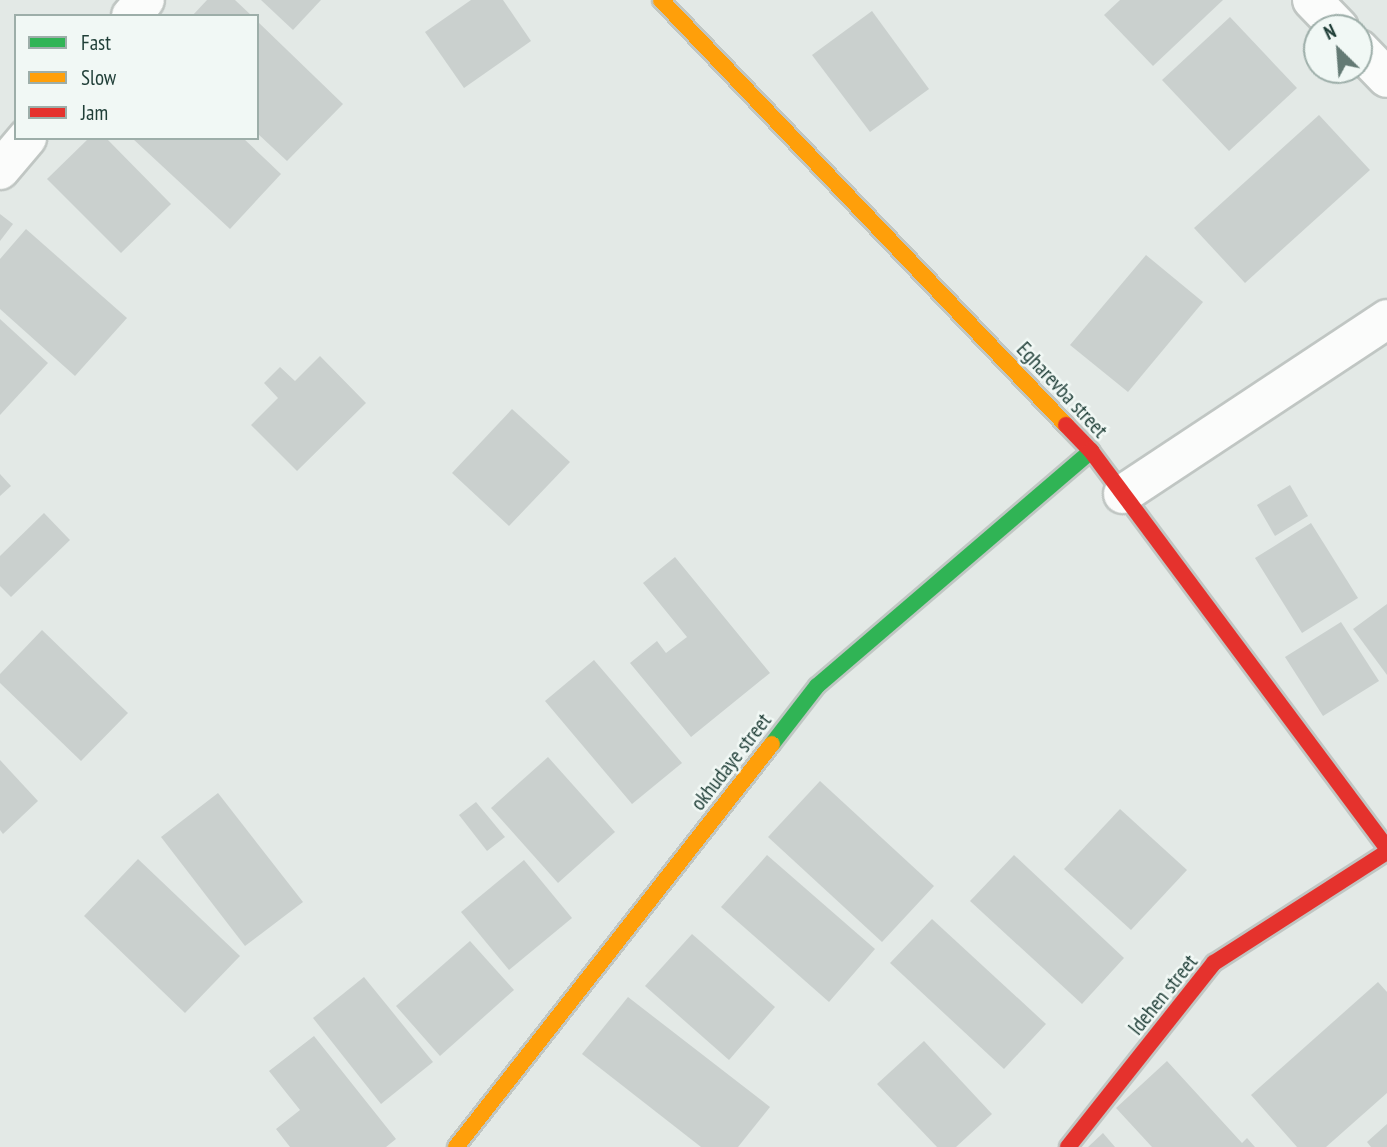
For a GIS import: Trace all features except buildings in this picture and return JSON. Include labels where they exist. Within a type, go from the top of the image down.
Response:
[{"type":"street","name":"Egharevba street","points":[[661,0],[1091,452],[1387,850]]},
{"type":"street","points":[[1312,0],[1326,14]]},
{"type":"street","points":[[1373,64],[1387,79]]},
{"type":"street","points":[[0,170],[25,140]]},
{"type":"street","points":[[1123,494],[1387,319]]},
{"type":"street","name":"okhudaye street","points":[[456,1147],[817,686],[1091,452]]},
{"type":"street","name":"Idehen street","points":[[1068,1147],[1214,964],[1387,850]]},
{"type":"traffic: fast","points":[[772,744],[817,686],[1091,451]]},
{"type":"traffic: slow","points":[[661,0],[1066,425]]},
{"type":"traffic: slow","points":[[456,1147],[772,744]]},
{"type":"traffic: jam","points":[[1066,425],[1091,451],[1387,848]]},
{"type":"traffic: jam","points":[[1068,1147],[1214,963],[1387,852]]}]
